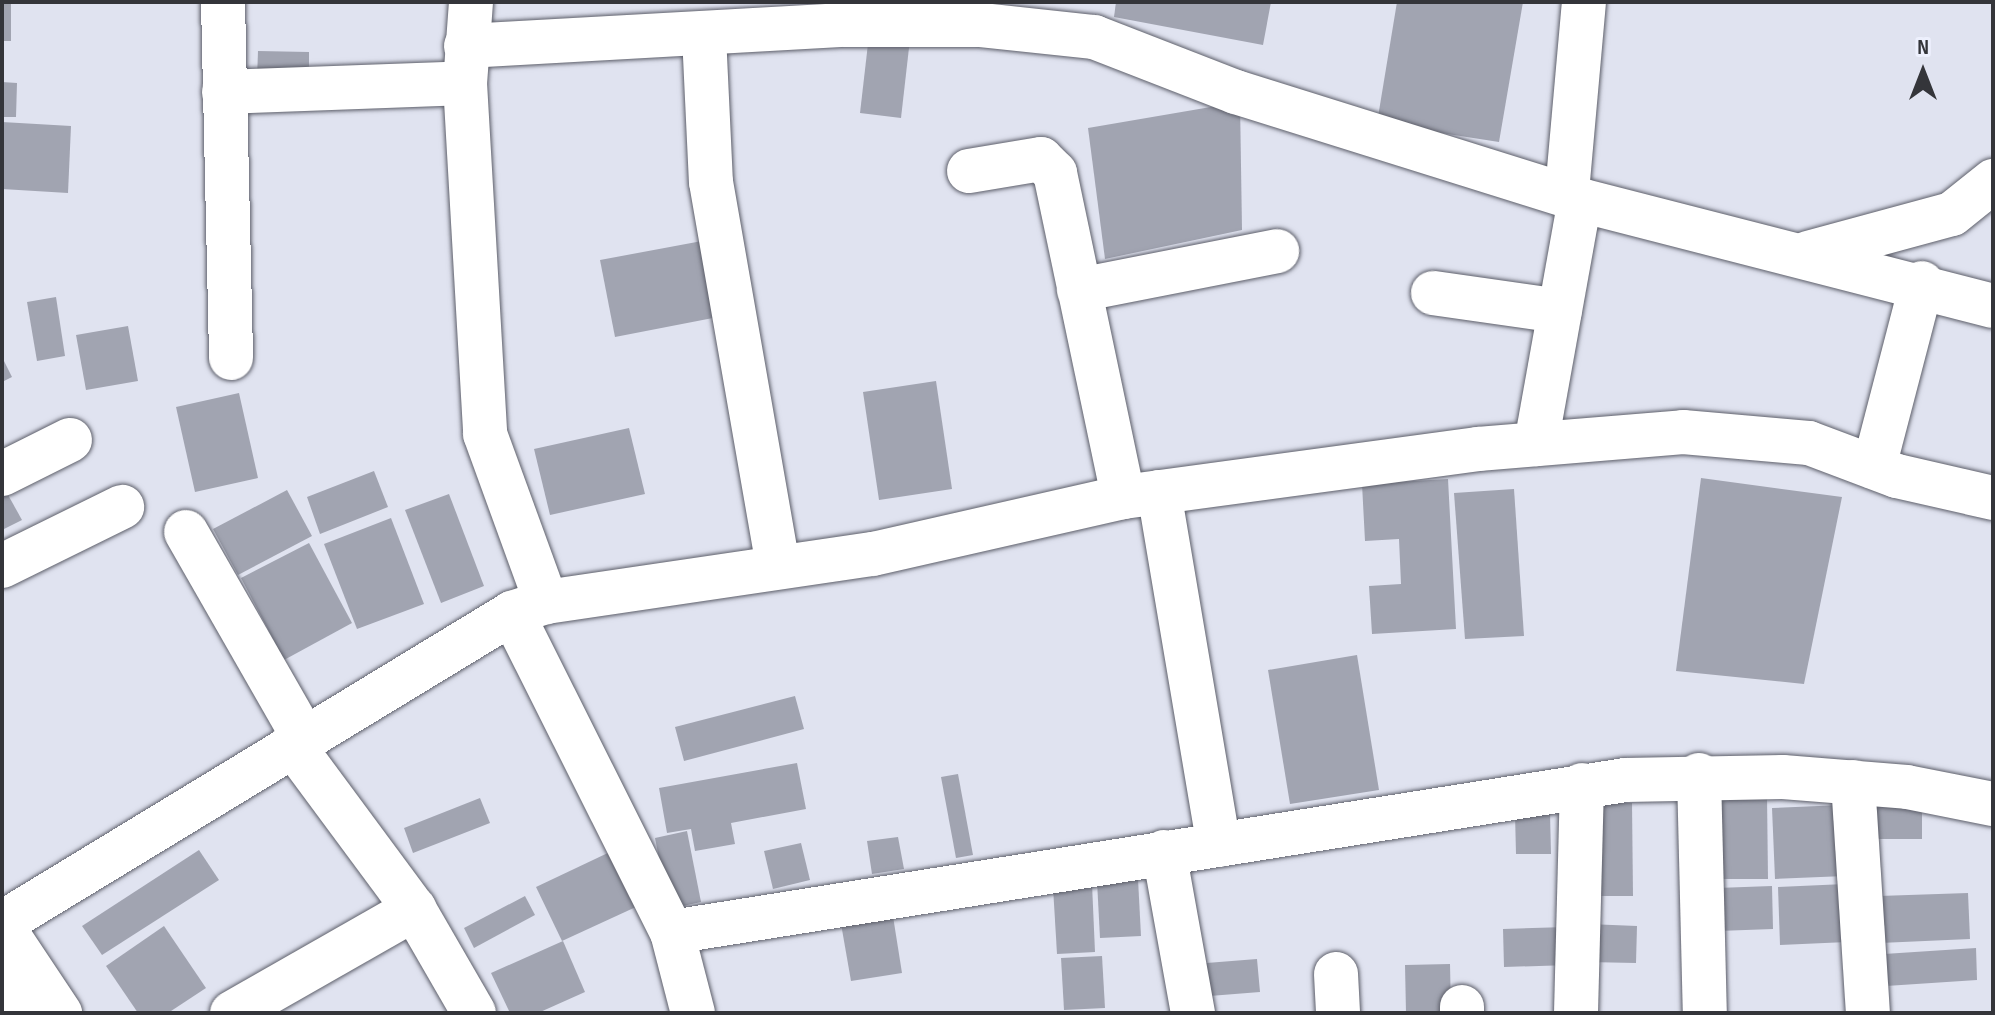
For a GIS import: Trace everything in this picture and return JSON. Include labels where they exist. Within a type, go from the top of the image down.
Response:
[{"type":"street","points":[[223,2],[231,358]]},
{"type":"street","points":[[471,2],[465,64],[485,434],[529,608],[672,932],[693,1013]]},
{"type":"street","points":[[1536,444],[1560,311],[1574,196],[1584,2]]},
{"type":"street","points":[[224,92],[465,64],[609,20],[724,24],[845,14],[982,13],[1095,20],[1236,92],[1574,196],[1922,283],[1993,306]]},
{"type":"street","points":[[724,24],[711,182],[778,566]]},
{"type":"street","points":[[969,171],[1048,162],[1079,290],[1141,494],[1219,845]]},
{"type":"street","points":[[1804,254],[1952,214],[1993,181]]},
{"type":"street","points":[[1079,290],[1277,251]]},
{"type":"street","points":[[1874,467],[1922,283]]},
{"type":"street","points":[[1433,293],[1560,311]]},
{"type":"street","points":[[60,1013],[2,924],[298,740],[529,608],[778,566],[873,554],[1141,494],[1536,444],[1747,433],[1809,443],[1874,467],[1993,498]]},
{"type":"street","points":[[2,474],[70,440]]},
{"type":"street","points":[[2,566],[122,507]]},
{"type":"street","points":[[186,532],[298,740],[414,909],[474,1013]]},
{"type":"street","points":[[672,932],[1582,785],[1699,775],[1853,782],[1993,804]]},
{"type":"street","points":[[1699,775],[1705,1013]]},
{"type":"street","points":[[1853,782],[1868,1013]]},
{"type":"street","points":[[1576,1013],[1582,785]]},
{"type":"street","points":[[1164,852],[1193,1013]]},
{"type":"street","points":[[232,1013],[414,909]]},
{"type":"street","points":[[2,987],[19,1013]]},
{"type":"building","points":[[2,2],[11,2],[11,41],[2,41]]},
{"type":"building","points":[[1116,2],[1271,2],[1263,45],[1114,17]]},
{"type":"building","points":[[1397,2],[1523,2],[1499,142],[1377,123]]},
{"type":"building","points":[[869,35],[910,39],[901,118],[860,113]]},
{"type":"building","points":[[258,51],[309,52],[309,81],[257,79]]},
{"type":"building","points":[[2,82],[17,83],[16,117],[2,117]]},
{"type":"building","points":[[1240,102],[1242,230],[1105,259],[1088,128]]},
{"type":"building","points":[[2,122],[71,126],[68,193],[2,189]]},
{"type":"building","points":[[702,241],[718,317],[615,337],[600,260]]},
{"type":"building","points":[[56,297],[65,356],[37,361],[27,302]]},
{"type":"building","points":[[128,326],[138,381],[86,390],[76,335]]},
{"type":"building","points":[[2,357],[12,377],[2,382]]},
{"type":"building","points":[[936,381],[952,489],[879,500],[863,392]]},
{"type":"building","points":[[239,393],[258,478],[195,492],[176,407]]},
{"type":"building","points":[[629,428],[645,494],[550,515],[534,449]]},
{"type":"building","points":[[374,471],[388,507],[320,534],[307,497]]},
{"type":"building","points":[[1701,478],[1842,497],[1804,684],[1676,671]]},
{"type":"building","points":[[1448,479],[1456,629],[1372,634],[1369,586],[1401,584],[1399,539],[1365,541],[1362,484]]},
{"type":"building","points":[[2,484],[22,520],[2,530]]},
{"type":"building","points":[[1514,489],[1524,636],[1465,639],[1454,493]]},
{"type":"building","points":[[287,490],[312,536],[238,575],[213,529]]},
{"type":"building","points":[[449,494],[484,586],[441,603],[405,510]]},
{"type":"building","points":[[391,518],[424,604],[357,629],[324,544]]},
{"type":"building","points":[[309,543],[352,623],[284,660],[241,578]]},
{"type":"building","points":[[1357,655],[1379,790],[1290,804],[1268,670]]},
{"type":"building","points":[[795,696],[804,729],[684,761],[675,727]]},
{"type":"building","points":[[797,763],[806,809],[731,823],[735,844],[695,851],[691,829],[667,833],[659,788]]},
{"type":"building","points":[[958,774],[973,855],[956,858],[941,777]]},
{"type":"building","points":[[1767,795],[1768,879],[1720,879],[1718,796]]},
{"type":"building","points":[[480,798],[490,823],[413,853],[404,828]]},
{"type":"building","points":[[1874,802],[1922,803],[1922,839],[1874,839]]},
{"type":"building","points":[[1588,803],[1632,803],[1633,896],[1590,896]]},
{"type":"building","points":[[1842,805],[1845,876],[1775,879],[1772,808]]},
{"type":"building","points":[[1550,813],[1551,854],[1516,854],[1515,814]]},
{"type":"building","points":[[687,831],[701,902],[669,909],[655,838]]},
{"type":"building","points":[[898,837],[904,869],[872,874],[867,841]]},
{"type":"building","points":[[801,843],[810,880],[773,889],[764,851]]},
{"type":"building","points":[[199,850],[219,880],[102,955],[82,926]]},
{"type":"building","points":[[612,851],[638,906],[562,941],[536,887]]},
{"type":"building","points":[[1138,879],[1141,936],[1100,938],[1097,881]]},
{"type":"building","points":[[1092,884],[1095,952],[1057,954],[1053,887]]},
{"type":"building","points":[[1845,884],[1847,942],[1780,945],[1778,887]]},
{"type":"building","points":[[1772,886],[1773,929],[1718,931],[1717,888]]},
{"type":"building","points":[[1968,893],[1970,939],[1880,943],[1879,896]]},
{"type":"building","points":[[525,896],[535,915],[474,948],[464,928]]},
{"type":"building","points":[[892,910],[902,973],[851,981],[840,918]]},
{"type":"building","points":[[1588,924],[1637,926],[1636,963],[1587,962]]},
{"type":"building","points":[[164,926],[206,988],[168,1013],[138,1013],[106,966]]},
{"type":"building","points":[[1567,927],[1569,965],[1504,967],[1503,929]]},
{"type":"building","points":[[563,941],[585,992],[538,1013],[510,1013],[491,973]]},
{"type":"building","points":[[1976,948],[1977,980],[1886,986],[1884,954]]},
{"type":"building","points":[[1102,956],[1105,1008],[1064,1010],[1061,958]]},
{"type":"building","points":[[1257,959],[1260,992],[1197,997],[1194,964]]},
{"type":"building","points":[[1450,964],[1451,1013],[1406,1013],[1405,965]]}]
